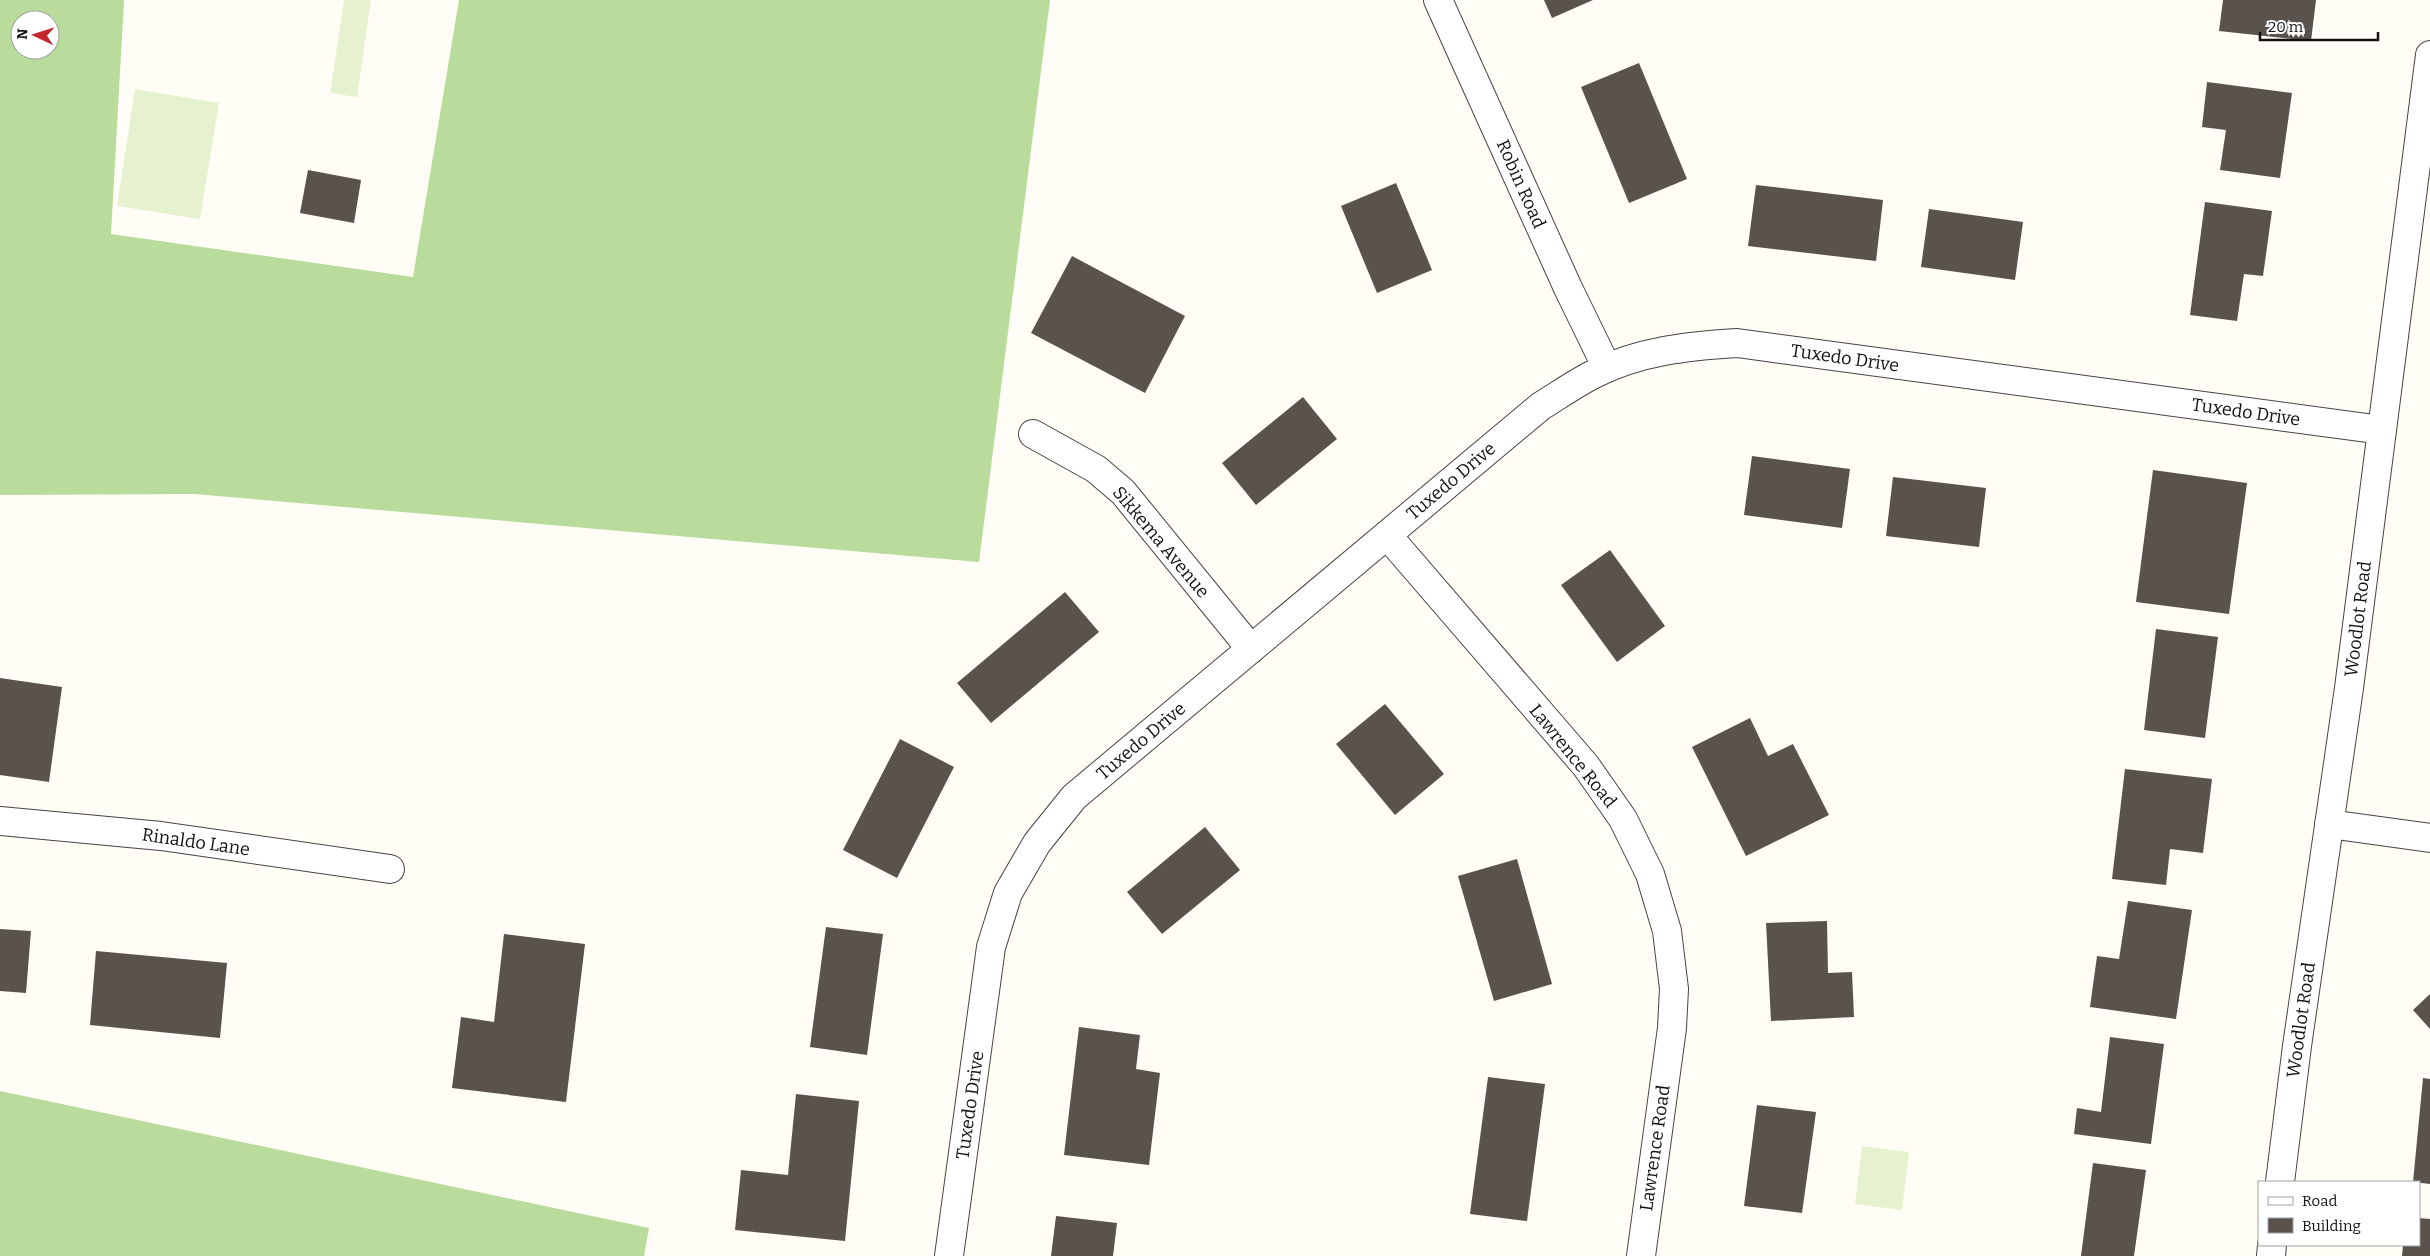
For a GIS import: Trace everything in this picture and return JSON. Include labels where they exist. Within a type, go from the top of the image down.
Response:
[{"type":"street","name":"Robin Road","points":[[1438,0],[1568,288],[1607,368]]},
{"type":"street","name":"Woodlot Road","points":[[2280,1181],[2382,430],[2430,55]]},
{"type":"street","name":"Tuxedo Drive","points":[[950,1256],[991,947],[1008,893],[1036,843],[1074,797],[1541,406],[1607,368],[1638,356],[1686,346],[1737,344],[2382,430]]},
{"type":"street","name":"Sikkema Avenue","points":[[1033,434],[1096,469],[1123,492],[1251,648]]},
{"type":"street","name":"Lawrence Road","points":[[1387,535],[1586,766],[1623,818],[1650,874],[1668,931],[1674,989],[1672,1028],[1641,1256]]},
{"type":"street","name":"Rinaldo Lane","points":[[0,821],[161,836],[390,869]]},
{"type":"street","points":[[2329,824],[2430,838]]},
{"type":"green space","points":[[0,0],[124,0],[111,234],[413,277],[459,0],[1050,0],[979,562],[194,494],[0,495]]},
{"type":"green space","points":[[344,0],[371,0],[357,97],[330,93]]},
{"type":"green space","points":[[135,89],[219,103],[200,219],[117,206]]},
{"type":"green space","points":[[0,1091],[649,1228],[644,1256],[0,1256]]},
{"type":"green space","points":[[1862,1146],[1909,1152],[1902,1210],[1855,1204]]},
{"type":"building","points":[[1544,0],[1593,0],[1552,18]]},
{"type":"building","points":[[2223,0],[2316,0],[2311,41],[2219,31]]},
{"type":"building","points":[[1639,63],[1687,179],[1629,203],[1581,87]]},
{"type":"building","points":[[2207,82],[2292,93],[2280,178],[2220,170],[2226,130],[2202,127]]},
{"type":"building","points":[[308,170],[361,180],[354,223],[300,213]]},
{"type":"building","points":[[1396,183],[1432,270],[1377,293],[1341,206]]},
{"type":"building","points":[[1756,185],[1883,200],[1876,261],[1748,246]]},
{"type":"building","points":[[2205,202],[2272,211],[2263,276],[2244,274],[2237,321],[2190,315]]},
{"type":"building","points":[[1929,209],[2023,222],[2015,280],[1921,267]]},
{"type":"building","points":[[1072,256],[1185,316],[1145,393],[1031,333]]},
{"type":"building","points":[[1303,397],[1337,439],[1256,505],[1222,463]]},
{"type":"building","points":[[1752,456],[1850,469],[1842,528],[1744,515]]},
{"type":"building","points":[[2153,470],[2247,483],[2229,614],[2136,602]]},
{"type":"building","points":[[1893,477],[1986,488],[1979,547],[1886,536]]},
{"type":"building","points":[[1610,550],[1665,626],[1617,662],[1561,585]]},
{"type":"building","points":[[1065,592],[1099,632],[991,723],[957,683]]},
{"type":"building","points":[[2156,629],[2218,637],[2205,738],[2144,730]]},
{"type":"building","points":[[0,678],[62,687],[49,782],[0,775]]},
{"type":"building","points":[[1385,704],[1444,774],[1395,815],[1336,744]]},
{"type":"building","points":[[1750,718],[1768,756],[1793,744],[1829,815],[1746,856],[1692,747]]},
{"type":"building","points":[[900,739],[954,767],[897,878],[843,850]]},
{"type":"building","points":[[2125,769],[2212,779],[2203,853],[2170,849],[2166,885],[2112,879]]},
{"type":"building","points":[[1205,827],[1240,870],[1162,934],[1127,892]]},
{"type":"building","points":[[1517,859],[1552,984],[1494,1001],[1458,876]]},
{"type":"building","points":[[2128,901],[2192,910],[2176,1019],[2090,1007],[2097,956],[2119,959]]},
{"type":"building","points":[[1827,921],[1828,973],[1852,972],[1854,1017],[1771,1021],[1766,923]]},
{"type":"building","points":[[826,927],[883,934],[867,1055],[810,1047]]},
{"type":"building","points":[[0,929],[31,931],[26,993],[0,991]]},
{"type":"building","points":[[504,934],[585,944],[566,1102],[452,1088],[461,1017],[494,1022]]},
{"type":"building","points":[[96,951],[227,963],[220,1038],[90,1025]]},
{"type":"building","points":[[2430,994],[2430,1029],[2413,1010]]},
{"type":"building","points":[[1079,1027],[1140,1035],[1136,1069],[1160,1073],[1149,1165],[1064,1155]]},
{"type":"building","points":[[2110,1037],[2164,1044],[2151,1144],[2074,1134],[2077,1108],[2101,1112]]},
{"type":"building","points":[[1488,1077],[1545,1084],[1527,1221],[1470,1214]]},
{"type":"building","points":[[2423,1078],[2430,1079],[2430,1184],[2413,1181]]},
{"type":"building","points":[[796,1094],[859,1101],[845,1241],[735,1230],[741,1170],[788,1175]]},
{"type":"building","points":[[1757,1105],[1816,1112],[1802,1213],[1744,1206]]},
{"type":"building","points":[[2093,1163],[2146,1170],[2134,1256],[2081,1256]]},
{"type":"building","points":[[1056,1216],[1117,1223],[1113,1256],[1051,1256]]},
{"type":"building","points":[[2420,1218],[2430,1219],[2430,1256],[2402,1256],[2403,1246],[2420,1246]]}]
